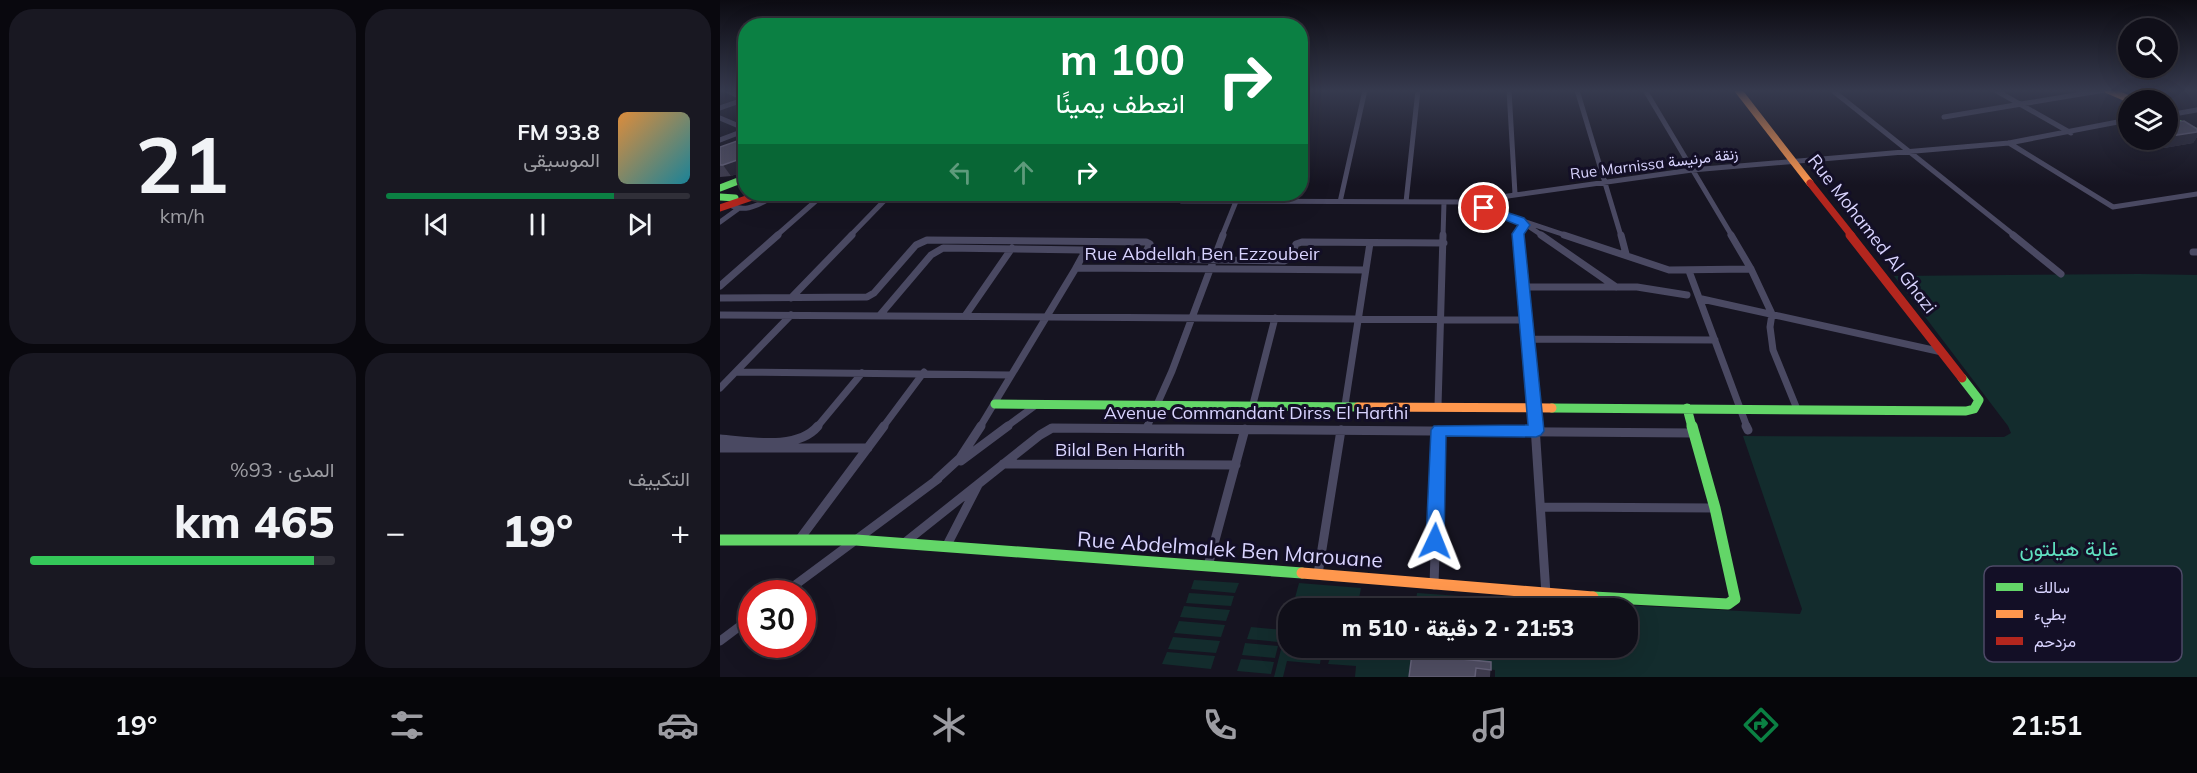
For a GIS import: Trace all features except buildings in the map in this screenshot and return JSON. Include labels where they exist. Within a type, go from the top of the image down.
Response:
[{"type":"street","points":[[1340,202],[1358,122]]},
{"type":"street","points":[[1406,202],[1415,122]]},
{"type":"street","points":[[1511,122],[1515,194]]},
{"type":"street","points":[[1587,122],[1626,254]]},
{"type":"street","points":[[995,404],[1160,403],[1797,409],[1773,350],[1770,327],[1772,314],[1751,269],[1664,122]]},
{"type":"street","name":"Rue Mohamed Al Ghazi","points":[[1763,122],[1979,399],[1974,409],[1966,411],[1797,409]]},
{"type":"street","points":[[1873,122],[2061,274]]},
{"type":"street","points":[[2052,122],[2071,133]]},
{"type":"street","name":"Rue Marnissa زنقة مرنيسة","points":[[1308,200],[1465,202],[1692,170],[1913,153],[2009,143],[2118,122]]},
{"type":"street","points":[[2178,122],[2197,132]]},
{"type":"street","points":[[720,140],[738,133]]},
{"type":"street","points":[[2009,143],[2113,207],[2197,194]]},
{"type":"street","points":[[720,187],[738,180]]},
{"type":"street","points":[[2188,196],[2197,201]]},
{"type":"street","points":[[720,197],[728,205],[752,207],[754,201]]},
{"type":"street","points":[[720,286],[816,201]]},
{"type":"street","points":[[720,298],[791,298],[884,201]]},
{"type":"street","points":[[1148,428],[1212,269],[1236,201]]},
{"type":"street","points":[[1438,406],[1444,202]]},
{"type":"street","points":[[1465,202],[1522,223],[1626,254],[1669,270],[1751,269]]},
{"type":"street","points":[[720,222],[728,205]]},
{"type":"street","points":[[1522,223],[1616,286]]},
{"type":"street","points":[[1522,223],[1518,234],[1542,507],[1546,594]]},
{"type":"street","name":"Rue Abdellah Ben Ezzoubeir","points":[[791,298],[862,298],[874,293],[916,246],[927,240],[1146,242],[1149,245],[1143,257],[1145,259],[1284,261],[1290,258],[1294,246],[1299,243],[1444,243]]},
{"type":"street","points":[[1345,405],[1356,319],[1370,243]]},
{"type":"street","name":"Rue Abdellah Ben Ezzoubeir","points":[[880,315],[935,252],[952,248],[1083,250],[1083,255],[1076,268],[1365,270]]},
{"type":"street","points":[[965,316],[1012,248]]},
{"type":"street","points":[[936,480],[965,451],[1076,268]]},
{"type":"street","points":[[1689,271],[1702,299],[1738,408],[1748,430]]},
{"type":"street","points":[[1524,287],[1616,286],[1652,288],[1687,295]]},
{"type":"street","points":[[1702,299],[1942,352]]},
{"type":"street","points":[[720,315],[1526,320]]},
{"type":"street","points":[[720,388],[791,315]]},
{"type":"street","points":[[1253,404],[1275,318]]},
{"type":"street","points":[[1528,339],[1715,340]]},
{"type":"street","points":[[736,372],[924,372],[1011,375]]},
{"type":"street","points":[[799,540],[924,372]]},
{"type":"street","points":[[720,439],[789,441],[805,437],[814,431],[862,373]]},
{"type":"street","points":[[802,580],[1038,403]]},
{"type":"street","points":[[1542,507],[1715,508],[1687,408]]},
{"type":"street","name":"Avenue Commandant Dirss El Harthi","points":[[903,544],[1040,435],[1052,428],[1694,433]]},
{"type":"street","points":[[1208,566],[1245,429]]},
{"type":"street","points":[[1318,574],[1341,430]]},
{"type":"street","points":[[1434,585],[1439,430]]},
{"type":"street","points":[[720,448],[868,448]]},
{"type":"street","name":"Bilal Ben Harith","points":[[1003,464],[1236,465]]},
{"type":"street","name":"Avenue Commandant Dirss El Harthi","points":[[946,547],[980,483]]},
{"type":"street","name":"Rue Abdelmalek Ben Marouane","points":[[720,540],[856,540],[1318,574],[1546,594],[1728,604],[1735,599],[1715,508]]},
{"type":"street","points":[[720,641],[738,628]]},
{"type":"green space","name":"غابة هيلتون","points":[[2197,275],[2197,677],[1495,677],[1495,670],[1412,662],[1409,677],[1355,677],[1356,666],[1328,664],[1330,658],[1638,658],[1638,606],[1800,614],[1802,609],[1743,436],[2004,437],[2011,433],[1894,276]]},
{"type":"green space","points":[[1194,580],[1239,583],[1235,593],[1191,589]]},
{"type":"green space","points":[[1299,583],[1361,588],[1359,598],[1295,598]]},
{"type":"green space","points":[[1189,593],[1234,596],[1231,606],[1186,603]]},
{"type":"green space","points":[[1417,593],[1474,597],[1474,598],[1416,598]]},
{"type":"green space","points":[[1184,606],[1230,610],[1226,621],[1180,617]]},
{"type":"green space","points":[[1179,621],[1225,625],[1221,637],[1174,633]]},
{"type":"green space","points":[[1251,627],[1278,630],[1278,642],[1247,639]]},
{"type":"green space","points":[[1173,637],[1220,641],[1216,653],[1168,649]]},
{"type":"green space","points":[[1245,643],[1278,646],[1275,658],[1242,655]]},
{"type":"green space","points":[[1167,652],[1215,656],[1211,669],[1162,664]]},
{"type":"green space","points":[[1279,658],[1321,658],[1320,664],[1287,661],[1283,677],[1274,677]]},
{"type":"green space","points":[[1241,659],[1274,662],[1271,674],[1237,671]]},
{"type":"traffic: fast","points":[[2178,123],[2197,132]]},
{"type":"traffic: fast","points":[[720,188],[738,181]]},
{"type":"traffic: fast","points":[[720,197],[735,198]]},
{"type":"traffic: fast","points":[[1552,408],[1966,411],[1974,409],[1979,400],[1962,378]]},
{"type":"traffic: fast","points":[[995,404],[1358,407]]},
{"type":"traffic: fast","points":[[1593,597],[1728,604],[1735,599],[1715,508],[1687,408]]},
{"type":"traffic: fast","points":[[720,540],[856,540],[1302,573]]},
{"type":"traffic: slow","points":[[1762,122],[1810,183]]},
{"type":"traffic: slow","points":[[1358,407],[1552,408]]},
{"type":"traffic: slow","points":[[1302,573],[1593,597]]},
{"type":"traffic: jam","points":[[1810,183],[1962,378]]},
{"type":"traffic: jam","points":[[720,208],[740,201]]},
{"type":"route","points":[[1435,541],[1439,430],[1536,431],[1518,234],[1524,225],[1520,220],[1484,208]]}]
